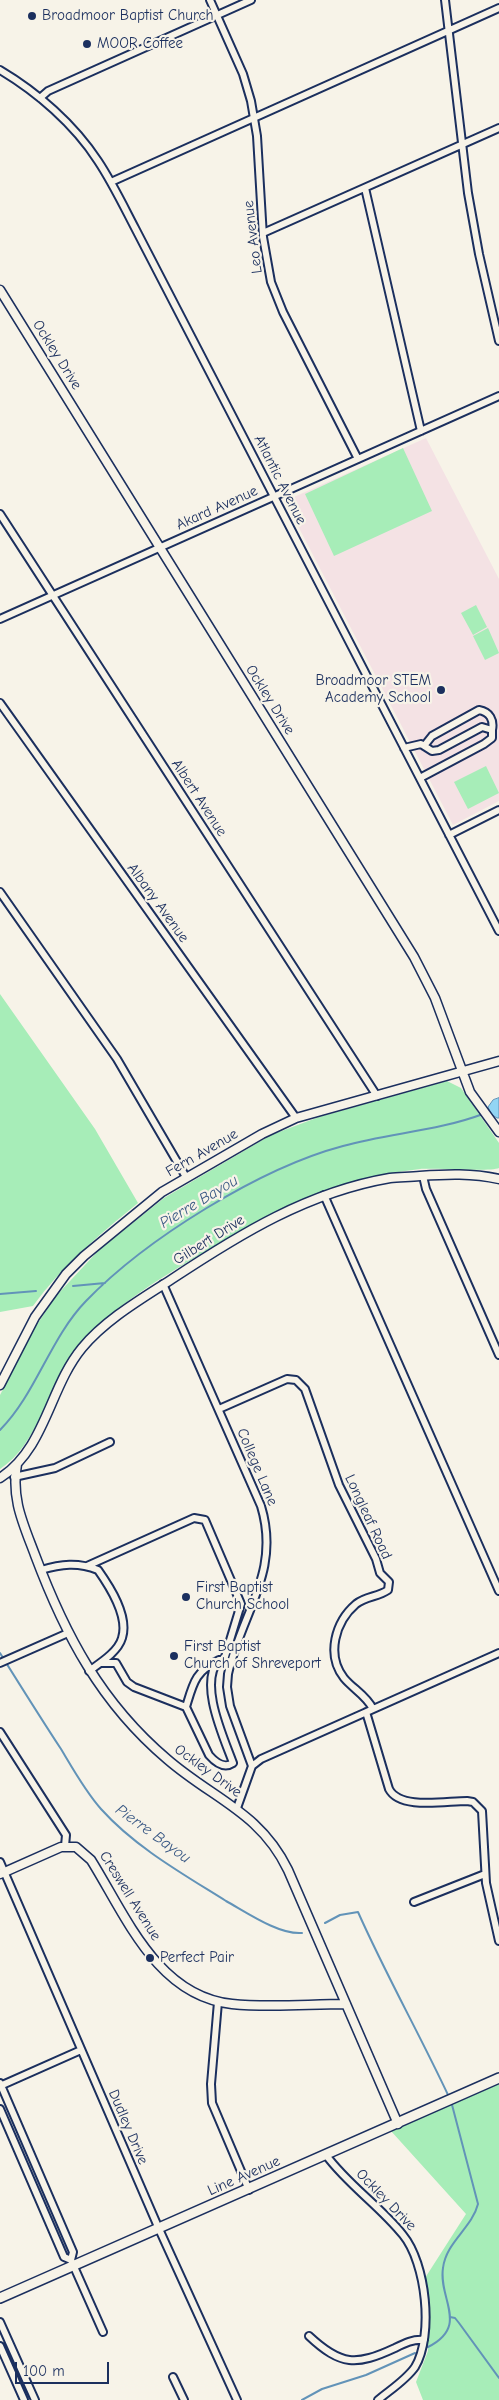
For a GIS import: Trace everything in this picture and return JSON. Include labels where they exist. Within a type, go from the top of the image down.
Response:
[{"type":"main road","name":"Line Avenue","points":[[0,2298],[72,2263],[159,2229],[499,2078]]},
{"type":"street","name":"Leo Avenue","points":[[210,0],[243,74],[255,118],[262,233],[266,260],[278,302],[358,458]]},
{"type":"street","points":[[40,98],[48,91],[251,0]]},
{"type":"street","points":[[446,0],[462,144],[475,236],[499,341]]},
{"type":"street","points":[[111,182],[499,8]]},
{"type":"street","name":"Atlantic Avenue","points":[[0,70],[40,98],[90,148],[111,182],[499,931]]},
{"type":"street","points":[[262,233],[499,128]]},
{"type":"street","points":[[365,188],[421,430]]},
{"type":"street","name":"Ockley Drive","points":[[0,290],[414,957],[435,998],[473,1097],[499,1132]]},
{"type":"street","name":"Akard Avenue","points":[[0,619],[499,396]]},
{"type":"street","name":"Albert Avenue","points":[[0,514],[376,1096]]},
{"type":"street","name":"Albany Avenue","points":[[0,703],[296,1118]]},
{"type":"street","points":[[420,778],[492,738],[493,724],[490,716],[479,710],[432,736],[424,746]]},
{"type":"street","points":[[404,748],[414,744],[424,746],[432,751],[439,750],[482,727],[492,730]]},
{"type":"street","points":[[449,835],[499,810]]},
{"type":"street","points":[[0,892],[117,1059],[186,1178]]},
{"type":"street","name":"Fern Avenue","points":[[0,1385],[35,1317],[66,1274],[84,1256],[146,1204],[186,1178],[262,1134],[296,1118],[499,1061]]},
{"type":"street","points":[[490,1177],[499,1170]]},
{"type":"street","name":"Gilbert Drive","points":[[16,1464],[42,1426],[65,1373],[82,1348],[104,1326],[163,1284],[263,1222],[324,1195],[392,1178],[448,1174],[499,1178]]},
{"type":"street","points":[[423,1176],[426,1189],[499,1355]]},
{"type":"street","points":[[324,1195],[499,1591]]},
{"type":"street","name":"College Lane","points":[[163,1284],[261,1506],[268,1536],[266,1565],[261,1583],[228,1674],[228,1700],[252,1766]]},
{"type":"street","name":"Longleaf Road","points":[[219,1410],[287,1379],[296,1380],[305,1389],[346,1501],[376,1559],[380,1573],[389,1582],[388,1590],[367,1597],[346,1614],[340,1624],[334,1642],[335,1658],[340,1672],[366,1697],[373,1709]]},
{"type":"street","points":[[14,1477],[55,1468],[110,1442]]},
{"type":"street","points":[[0,1478],[16,1464]]},
{"type":"street","name":"Ockley Drive","points":[[16,1464],[14,1477],[17,1505],[41,1570],[68,1633],[89,1671],[150,1744],[189,1777],[237,1808],[262,1830],[283,1860],[398,2124]]},
{"type":"street","points":[[87,1566],[194,1518],[205,1520],[241,1604],[221,1660],[212,1670],[211,1697],[233,1762],[224,1766],[215,1761],[204,1746],[186,1707],[134,1687],[128,1682],[116,1663],[119,1644]]},
{"type":"street","points":[[41,1570],[70,1564],[87,1566],[98,1570],[116,1602],[124,1623],[122,1639],[100,1663],[89,1671]]},
{"type":"street","points":[[0,1664],[68,1633]]},
{"type":"street","points":[[237,1808],[252,1766],[261,1759],[499,1653]]},
{"type":"street","points":[[186,1707],[198,1675],[203,1669],[221,1660],[232,1663]]},
{"type":"street","points":[[100,1663],[116,1663]]},
{"type":"street","points":[[366,1712],[389,1789],[395,1798],[406,1802],[467,1801],[478,1806],[483,1818],[485,1874],[490,1907],[499,1941]]},
{"type":"street","points":[[0,1732],[66,1834],[66,1846],[2,1873]]},
{"type":"street","name":"Creswell Avenue","points":[[66,1846],[80,1849],[91,1860],[143,1944],[164,1971],[193,1993],[218,2002],[239,2004],[346,2004]]},
{"type":"street","name":"Dudley Drive","points":[[0,1862],[2,1873],[159,2229],[237,2400]]},
{"type":"street","points":[[414,1902],[485,1874]]},
{"type":"street","points":[[218,2002],[211,2084],[212,2103],[249,2190]]},
{"type":"street","points":[[72,2263],[73,2252],[0,2085],[81,2050]]},
{"type":"street","points":[[0,2110],[64,2257],[72,2263],[103,2332]]},
{"type":"street","name":"Ockley Drive","points":[[326,2155],[337,2170],[407,2240],[420,2277],[424,2303],[424,2340],[419,2358],[412,2371],[378,2400]]},
{"type":"street","points":[[0,2322],[35,2400]]},
{"type":"street","points":[[309,2336],[336,2358],[356,2362],[372,2359],[413,2340],[424,2340]]},
{"type":"street","points":[[0,2346],[24,2400]]},
{"type":"street","points":[[173,2377],[184,2400]]},
{"type":"street","points":[[20,2389],[29,2385]]},
{"type":"shaded area","name":"Broadmoor STEM Academy School","points":[[426,438],[499,579],[499,801],[453,825],[285,501]]},
{"type":"green space","points":[[403,448],[432,511],[334,556],[305,494]]},
{"type":"green space","points":[[476,605],[487,627],[473,635],[461,613]]},
{"type":"green space","points":[[488,628],[499,653],[485,660],[473,636]]},
{"type":"green space","points":[[486,766],[499,793],[468,809],[454,782]]},
{"type":"green space","points":[[0,994],[95,1129],[138,1203],[69,1264],[33,1306],[0,1312]]},
{"type":"green space","points":[[447,1081],[461,1088],[499,1143],[499,1168],[485,1170],[420,1169],[387,1174],[326,1191],[298,1202],[242,1230],[186,1263],[126,1303],[85,1339],[65,1366],[24,1446],[13,1459],[0,1469],[0,1395],[34,1329],[56,1296],[98,1251],[164,1198],[271,1135],[319,1117]]},
{"type":"green space","points":[[499,2084],[499,2400],[423,2400],[416,2382],[428,2351],[428,2299],[425,2278],[466,2214],[391,2131]]},
{"type":"water","points":[[499,1098],[499,1118],[497,1118],[491,1114],[488,1107],[493,1100]]},
{"type":"waterway","name":"Pierre Bayou","points":[[0,1430],[24,1400],[62,1332],[86,1301],[111,1277],[140,1254],[206,1208],[241,1188],[311,1156],[343,1146],[449,1124],[483,1114]]},
{"type":"waterway","points":[[73,1286],[105,1283]]},
{"type":"waterway","points":[[0,1294],[36,1291]]},
{"type":"waterway","name":"Pierre Bayou","points":[[0,1653],[84,1787],[114,1823],[144,1848],[226,1901],[273,1927],[293,1933],[302,1933]]},
{"type":"waterway","name":"Pierre Bayou","points":[[325,1923],[340,1915],[358,1912],[449,2097]]},
{"type":"waterway","points":[[428,2347],[440,2339],[447,2330],[450,2321],[443,2279],[445,2259],[449,2250],[475,2213],[478,2204],[451,2101]]},
{"type":"waterway","points":[[450,2317],[455,2318],[499,2378]]},
{"type":"waterway","points":[[302,2400],[322,2389],[366,2375],[415,2353]]},
{"type":"place","name":"Broadmoor Baptist Church","points":[[32,16]]},
{"type":"place","name":"MOOR Coffee","points":[[87,44]]},
{"type":"place","name":"Broadmoor STEM Academy School","points":[[441,690]]},
{"type":"place","name":"First Baptist Church School","points":[[186,1597]]},
{"type":"place","name":"First Baptist Church of Shreveport","points":[[174,1656]]},
{"type":"place","name":"Perfect Pair","points":[[150,1958]]}]
